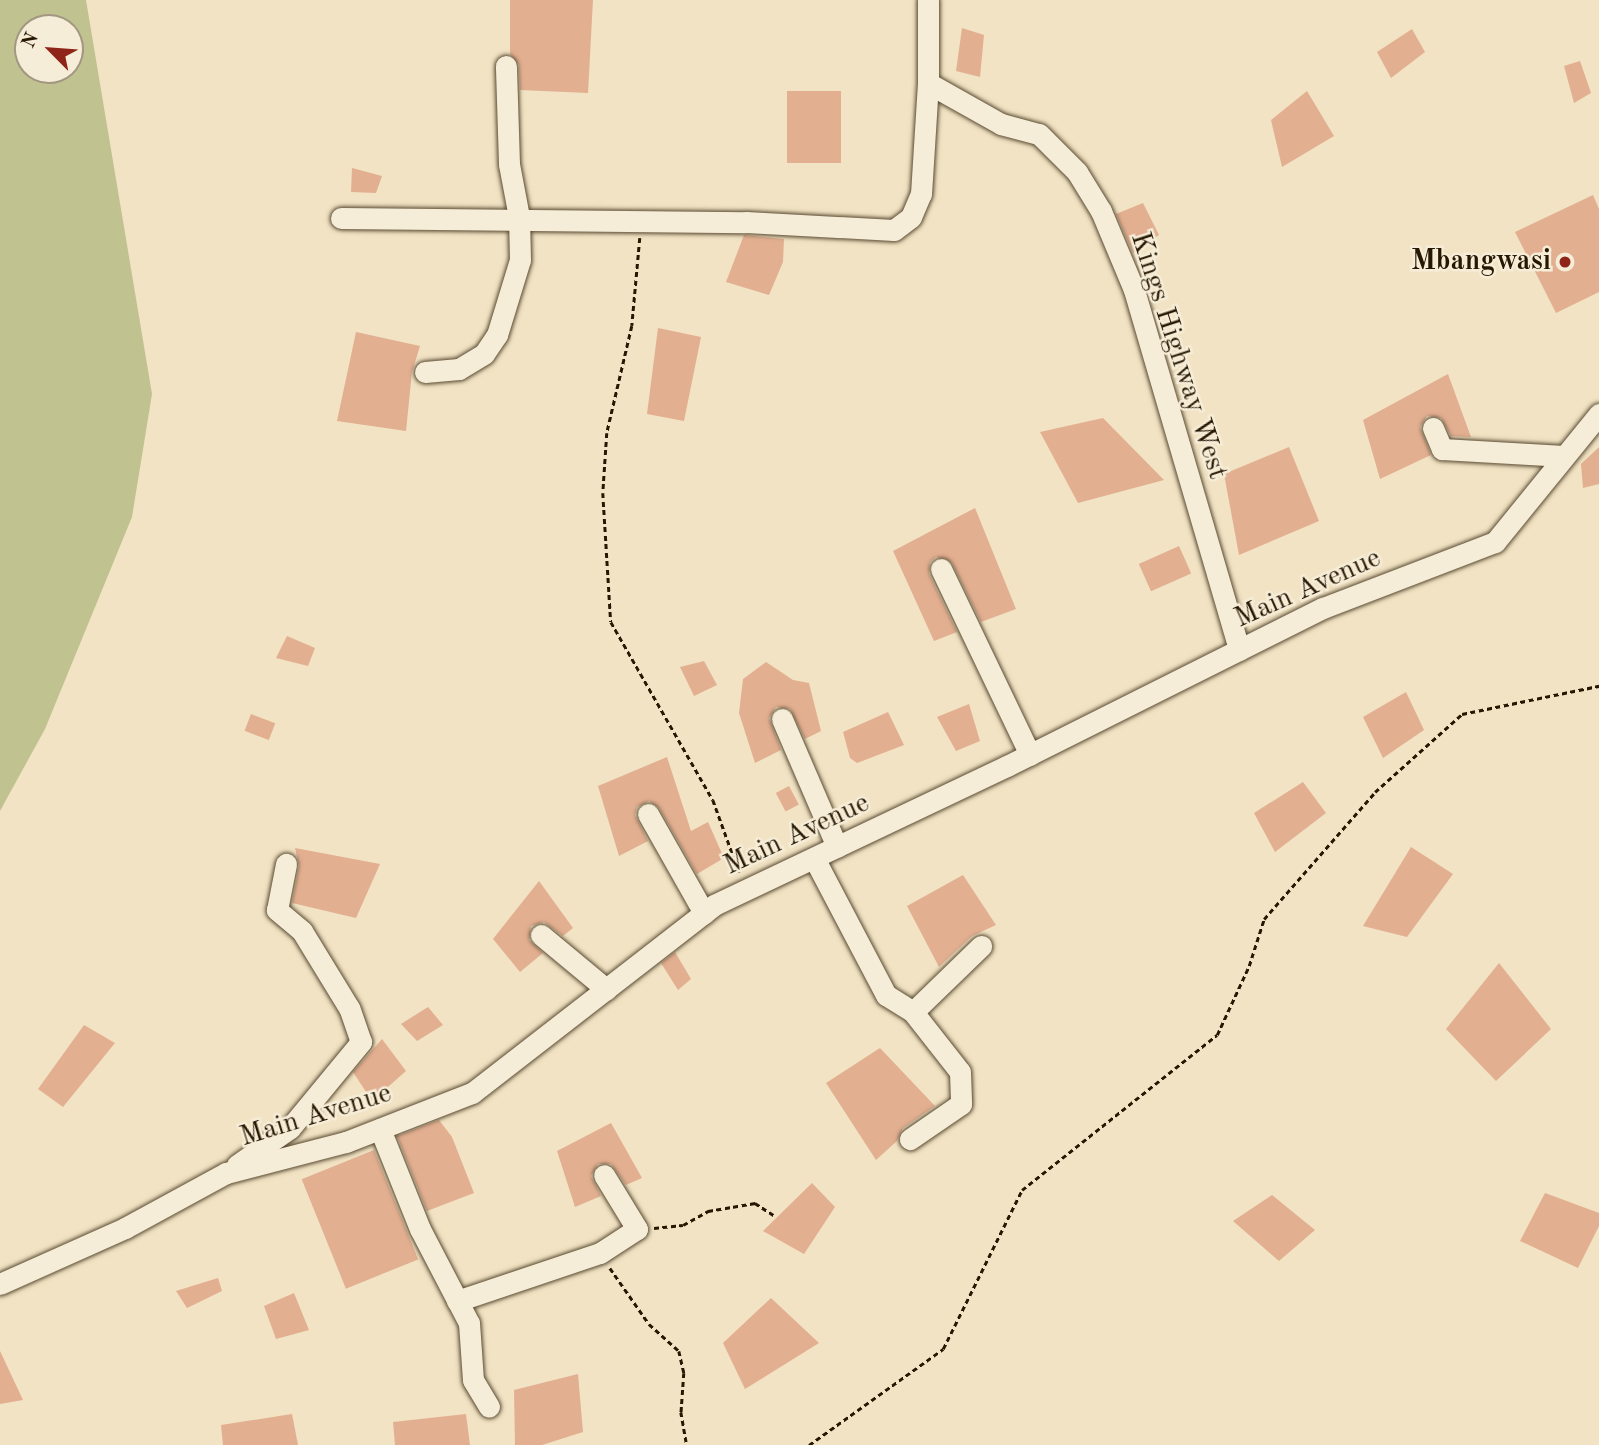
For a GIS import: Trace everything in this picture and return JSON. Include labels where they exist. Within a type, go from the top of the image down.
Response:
[{"type":"street","points":[[341,218],[519,217],[894,230],[907,223],[921,194],[928,83],[928,0]]},
{"type":"street","points":[[425,372],[459,369],[484,355],[497,335],[520,260],[519,217],[509,164],[506,66]]},
{"type":"street","name":"Kings Highway West","points":[[928,83],[1001,124],[1039,134],[1077,172],[1101,211],[1134,290],[1239,650]]},
{"type":"street","name":"Main Avenue","points":[[0,1284],[125,1228],[226,1173],[380,1129],[472,1093],[704,913],[1030,755],[1323,608],[1495,542],[1599,414]]},
{"type":"street","points":[[1433,428],[1442,449],[1564,456]]},
{"type":"street","points":[[941,569],[1030,755]]},
{"type":"street","points":[[782,719],[838,847]]},
{"type":"street","points":[[648,814],[704,913]]},
{"type":"street","points":[[814,858],[887,995],[913,1012],[960,1072],[961,1104],[910,1139]]},
{"type":"street","points":[[226,1173],[290,1128],[361,1042],[349,1008],[302,931],[277,910],[286,864]]},
{"type":"street","points":[[541,935],[606,989]]},
{"type":"street","points":[[913,1012],[981,946]]},
{"type":"street","points":[[380,1129],[420,1229],[469,1323],[473,1380],[489,1407]]},
{"type":"street","points":[[457,1301],[600,1253],[637,1229],[604,1175]]},
{"type":"path","points":[[642,221],[632,326],[607,432],[603,493],[611,622],[713,800],[745,891]]},
{"type":"path","points":[[809,1445],[943,1349],[1022,1190],[1217,1035],[1249,966],[1264,919],[1375,792],[1462,713],[1599,686]]},
{"type":"path","points":[[637,1229],[682,1225],[708,1211],[755,1203],[775,1216]]},
{"type":"path","points":[[600,1253],[649,1324],[679,1352],[684,1373],[681,1412],[687,1445]]},
{"type":"green space","points":[[0,0],[86,0],[152,394],[132,517],[45,729],[0,811]]},
{"type":"building","points":[[510,0],[593,0],[588,93],[520,90],[519,65],[510,54]]},
{"type":"building","points":[[962,28],[984,35],[980,77],[956,71]]},
{"type":"building","points":[[1412,29],[1425,52],[1391,78],[1377,52]]},
{"type":"building","points":[[1580,61],[1591,93],[1574,103],[1564,66]]},
{"type":"building","points":[[787,91],[841,91],[841,163],[787,163]]},
{"type":"building","points":[[1307,91],[1334,136],[1282,167],[1271,120]]},
{"type":"building","points":[[352,168],[382,176],[376,193],[351,192]]},
{"type":"building","name":"Mbangwasi","points":[[1593,195],[1599,209],[1599,292],[1556,313],[1515,232]]},
{"type":"building","points":[[1143,203],[1159,235],[1133,253],[1116,214]]},
{"type":"building","points":[[744,235],[784,239],[783,262],[769,295],[726,282]]},
{"type":"building","points":[[658,328],[701,337],[684,421],[647,414]]},
{"type":"building","points":[[356,332],[420,346],[412,372],[406,431],[337,421]]},
{"type":"building","points":[[1448,374],[1471,437],[1451,436],[1441,418],[1427,416],[1420,427],[1431,455],[1380,479],[1363,420]]},
{"type":"building","points":[[1103,418],[1164,480],[1078,503],[1040,432]]},
{"type":"building","points":[[1289,447],[1319,521],[1239,555],[1224,474]]},
{"type":"building","points":[[1599,447],[1599,484],[1583,488],[1581,464]]},
{"type":"building","points":[[975,508],[1016,609],[981,622],[952,563],[936,557],[930,562],[929,574],[957,632],[934,641],[893,551]]},
{"type":"building","points":[[1179,546],[1191,573],[1151,591],[1139,564]]},
{"type":"building","points":[[287,636],[315,648],[308,666],[276,658]]},
{"type":"building","points":[[704,661],[717,685],[694,696],[680,667]]},
{"type":"building","points":[[766,662],[793,680],[809,683],[821,731],[805,739],[790,709],[776,707],[769,718],[781,750],[755,763],[739,713],[743,679]]},
{"type":"building","points":[[1406,692],[1424,730],[1383,758],[1363,717]]},
{"type":"building","points":[[969,704],[980,741],[956,751],[937,717]]},
{"type":"building","points":[[888,712],[904,745],[857,763],[850,758],[843,732]]},
{"type":"building","points":[[251,714],[275,723],[269,740],[245,731]]},
{"type":"building","points":[[667,757],[691,831],[708,822],[724,858],[697,874],[659,808],[649,801],[637,807],[635,815],[648,841],[619,856],[598,786]]},
{"type":"building","points":[[1303,782],[1326,813],[1275,852],[1254,813]]},
{"type":"building","points":[[789,786],[799,805],[786,812],[776,793]]},
{"type":"building","points":[[1411,847],[1453,874],[1407,937],[1363,926]]},
{"type":"building","points":[[295,848],[380,864],[356,918],[292,903],[299,866]]},
{"type":"building","points":[[963,875],[996,925],[972,936],[939,967],[907,906]]},
{"type":"building","points":[[539,881],[573,928],[563,936],[544,922],[531,926],[529,940],[543,953],[520,972],[493,939]]},
{"type":"building","points":[[675,952],[691,979],[678,990],[661,963]]},
{"type":"building","points":[[1499,963],[1551,1029],[1496,1081],[1446,1029]]},
{"type":"building","points":[[428,1007],[443,1025],[417,1041],[401,1024]]},
{"type":"building","points":[[84,1025],[115,1043],[63,1107],[38,1089]]},
{"type":"building","points":[[382,1039],[406,1071],[372,1101],[353,1072]]},
{"type":"building","points":[[880,1048],[935,1106],[903,1128],[897,1141],[876,1160],[826,1083]]},
{"type":"building","points":[[439,1120],[452,1137],[474,1193],[427,1211],[397,1136]]},
{"type":"building","points":[[611,1123],[642,1178],[626,1185],[611,1164],[598,1164],[591,1176],[601,1196],[575,1207],[557,1151]]},
{"type":"building","points":[[374,1150],[418,1259],[346,1289],[302,1179]]},
{"type":"building","points":[[812,1183],[835,1207],[804,1254],[763,1231]]},
{"type":"building","points":[[1545,1193],[1599,1213],[1599,1226],[1578,1268],[1520,1241]]},
{"type":"building","points":[[1272,1195],[1315,1230],[1279,1261],[1233,1221]]},
{"type":"building","points":[[218,1278],[222,1291],[187,1308],[176,1291]]},
{"type":"building","points":[[294,1293],[309,1330],[276,1339],[264,1306]]},
{"type":"building","points":[[771,1298],[819,1343],[745,1389],[723,1343]]},
{"type":"building","points":[[0,1351],[23,1400],[0,1404]]},
{"type":"building","points":[[578,1374],[583,1432],[542,1445],[515,1445],[514,1390]]},
{"type":"building","points":[[292,1414],[298,1445],[223,1445],[221,1425]]},
{"type":"building","points":[[466,1414],[470,1445],[395,1445],[393,1422]]},
{"type":"place","name":"Mbangwasi","points":[[1565,262]]}]
